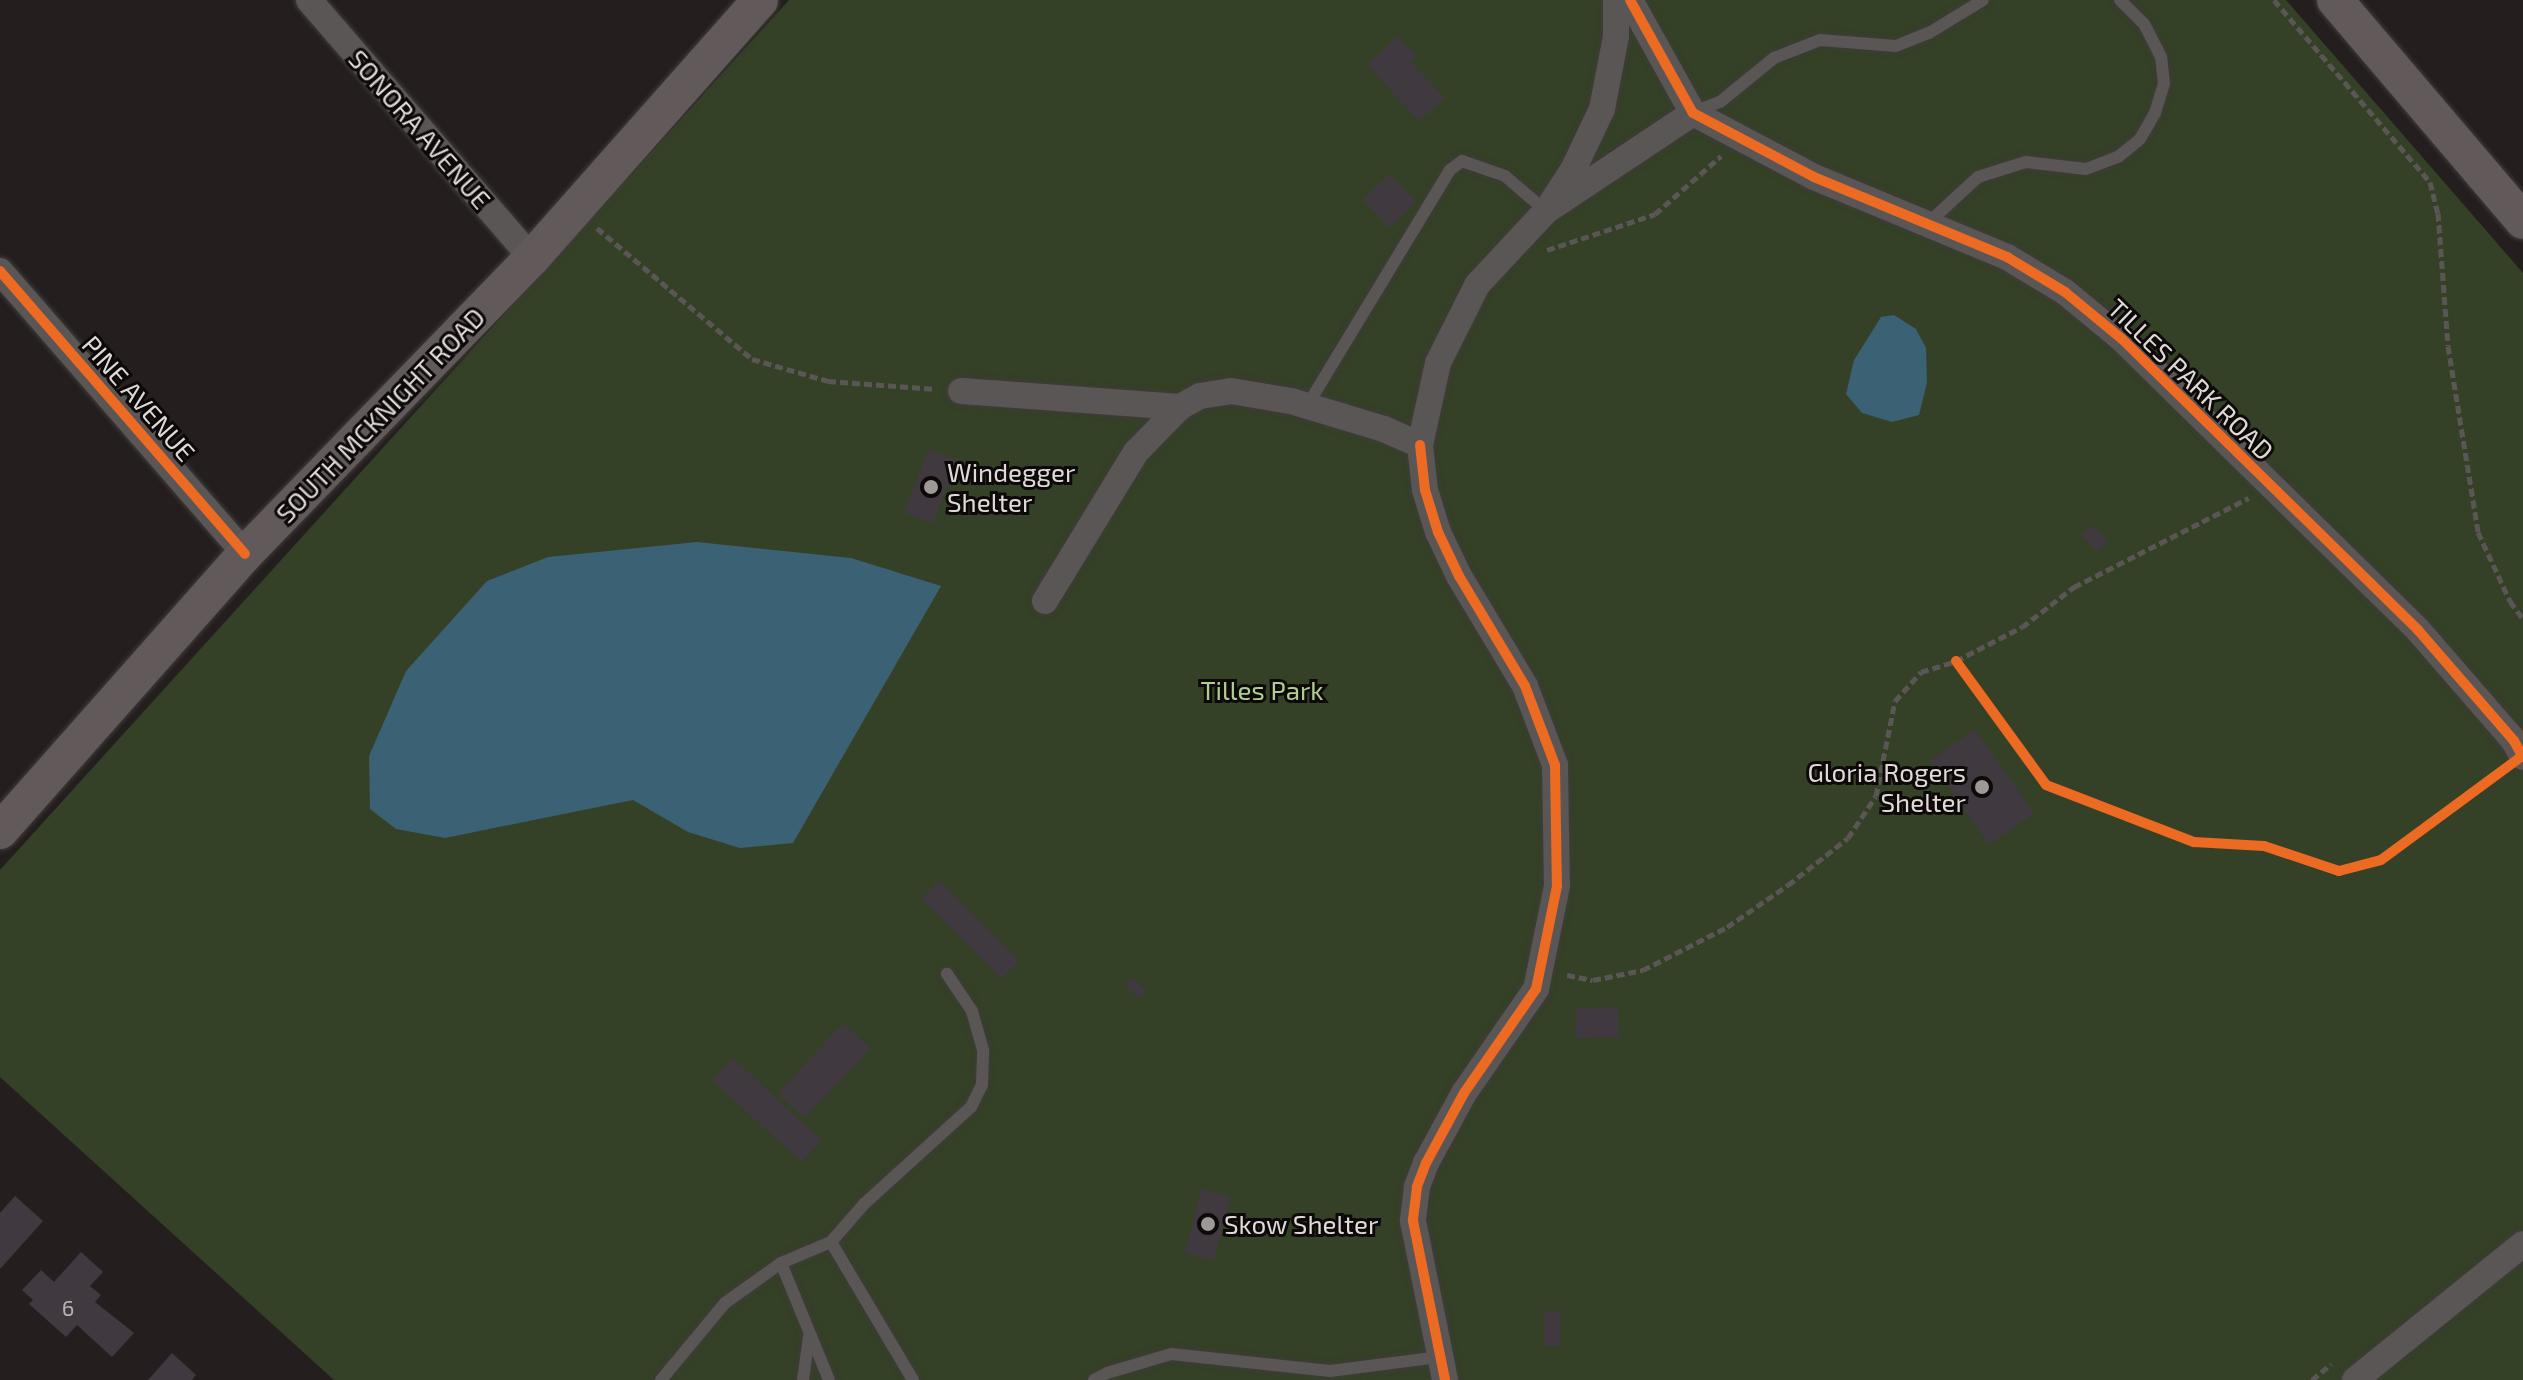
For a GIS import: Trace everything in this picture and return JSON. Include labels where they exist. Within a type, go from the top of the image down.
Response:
[{"type":"main road","name":"SOUTH MCKNIGHT ROAD","points":[[0,831],[245,554],[532,258],[760,0]]},
{"type":"main road","points":[[2335,0],[2523,221]]},
{"type":"street","name":"SONORA AVENUE","points":[[309,0],[532,258]]},
{"type":"street","points":[[1442,1368],[1413,1221],[1417,1187],[1426,1163],[1464,1093],[1536,989],[1557,886],[1555,765],[1525,686],[1459,576],[1438,532],[1425,490],[1420,445],[1438,363],[1477,285],[1546,211],[1573,170],[1602,109],[1616,36],[1616,0]]},
{"type":"street","points":[[1546,211],[1693,113],[1630,0]]},
{"type":"street","name":"TILLES PARK ROAD","points":[[1693,113],[1814,177],[2007,257],[2065,292],[2122,339],[2418,630],[2514,741],[2522,756]]},
{"type":"street","name":"PINE AVENUE","points":[[0,271],[245,554]]},
{"type":"street","points":[[961,391],[1180,407]]},
{"type":"street","points":[[1045,601],[1136,452],[1180,407],[1200,396],[1231,391],[1307,406],[1384,429],[1420,445]]},
{"type":"street","points":[[2355,1380],[2523,1244]]},
{"type":"lane","points":[[1693,113],[1720,102],[1774,58],[1820,40],[1896,46],[1929,33],[1983,0]]},
{"type":"lane","points":[[1928,223],[1978,177],[2026,162],[2086,169],[2118,157],[2140,139],[2155,113],[2164,84],[2161,57],[2144,24],[2120,0]]},
{"type":"lane","points":[[1307,406],[1450,170],[1462,161],[1505,176],[1546,211]]},
{"type":"lane","points":[[661,1380],[725,1303],[781,1263],[831,1242],[864,1204],[971,1107],[982,1084],[983,1050],[972,1011],[947,974]]},
{"type":"lane","points":[[831,1242],[913,1380]]},
{"type":"lane","points":[[781,1263],[829,1380]]},
{"type":"lane","points":[[803,1380],[809,1337]]},
{"type":"lane","points":[[1094,1380],[1107,1373],[1171,1354],[1330,1371],[1442,1368]]},
{"type":"path","points":[[2274,0],[2430,182],[2438,213],[2448,346],[2478,532],[2510,601],[2523,619]]},
{"type":"path","points":[[1536,259],[1548,250],[1655,214],[1718,162],[1736,136]]},
{"type":"path","points":[[574,209],[752,359],[828,381],[961,391]]},
{"type":"path","points":[[1540,972],[1593,980],[1643,970],[1727,927],[1848,838],[1876,796],[1895,701],[1921,672],[1956,661],[2022,627],[2074,587],[2272,487]]},
{"type":"path","points":[[1956,661],[2046,785],[2194,842],[2264,846],[2339,871],[2381,860],[2522,756]]},
{"type":"green space","name":"Tilles Park","points":[[789,0],[2286,0],[2523,273],[2523,1380],[334,1380],[0,1077],[0,870]]},
{"type":"water","points":[[1894,315],[1916,329],[1926,348],[1927,383],[1919,415],[1892,422],[1862,413],[1846,394],[1854,360],[1881,317]]},
{"type":"water","points":[[697,542],[851,558],[941,586],[793,843],[740,848],[688,832],[633,800],[445,838],[396,829],[370,809],[369,756],[406,671],[487,581],[548,557]]},
{"type":"building","points":[[1398,36],[1417,57],[1411,62],[1445,98],[1419,121],[1367,65]]},
{"type":"building","points":[[1389,174],[1416,202],[1389,228],[1362,200]]},
{"type":"building","name":"Windegger Shelter","points":[[929,449],[958,461],[932,524],[904,512]]},
{"type":"building","points":[[2093,525],[2108,543],[2096,552],[2082,535]]},
{"type":"building","name":"Gloria Rogers Shelter","points":[[1975,729],[2034,813],[1989,845],[1930,761]]},
{"type":"building","points":[[939,880],[1020,961],[1001,979],[921,898]]},
{"type":"building","points":[[1132,977],[1146,991],[1138,999],[1124,985]]},
{"type":"building","points":[[1618,1007],[1619,1037],[1576,1038],[1575,1009]]},
{"type":"building","points":[[843,1023],[870,1048],[805,1118],[778,1093]]},
{"type":"building","points":[[733,1058],[821,1141],[801,1162],[713,1080]]},
{"type":"building","name":"Skow Shelter","points":[[1201,1189],[1230,1196],[1214,1260],[1185,1253]]},
{"type":"building","points":[[15,1196],[43,1221],[0,1269],[0,1213]]},
{"type":"building","points":[[81,1252],[103,1272],[90,1286],[101,1295],[95,1302],[134,1333],[112,1357],[77,1325],[66,1337],[29,1304],[33,1300],[22,1290],[41,1270],[54,1282]]},
{"type":"building","points":[[1544,1311],[1560,1311],[1560,1346],[1544,1346]]},
{"type":"building","points":[[172,1353],[196,1375],[192,1380],[148,1380]]},
{"type":"cycle path","points":[[1630,0],[1693,113],[1814,177],[2007,257],[2065,292],[2122,339],[2418,630],[2514,741],[2523,757]]},
{"type":"cycle path","points":[[0,271],[245,554]]},
{"type":"cycle path","points":[[1420,445],[1425,490],[1438,532],[1459,576],[1525,686],[1555,765],[1557,886],[1536,989],[1464,1093],[1426,1163],[1417,1187],[1413,1221],[1445,1380]]},
{"type":"cycle path","points":[[1956,661],[2046,785],[2194,842],[2264,846],[2339,871],[2381,860],[2522,756]]},
{"type":"place","name":"Windegger Shelter","points":[[931,487]]},
{"type":"place","name":"Gloria Rogers Shelter","points":[[1982,787]]},
{"type":"place","name":"Skow Shelter","points":[[1208,1224]]}]
